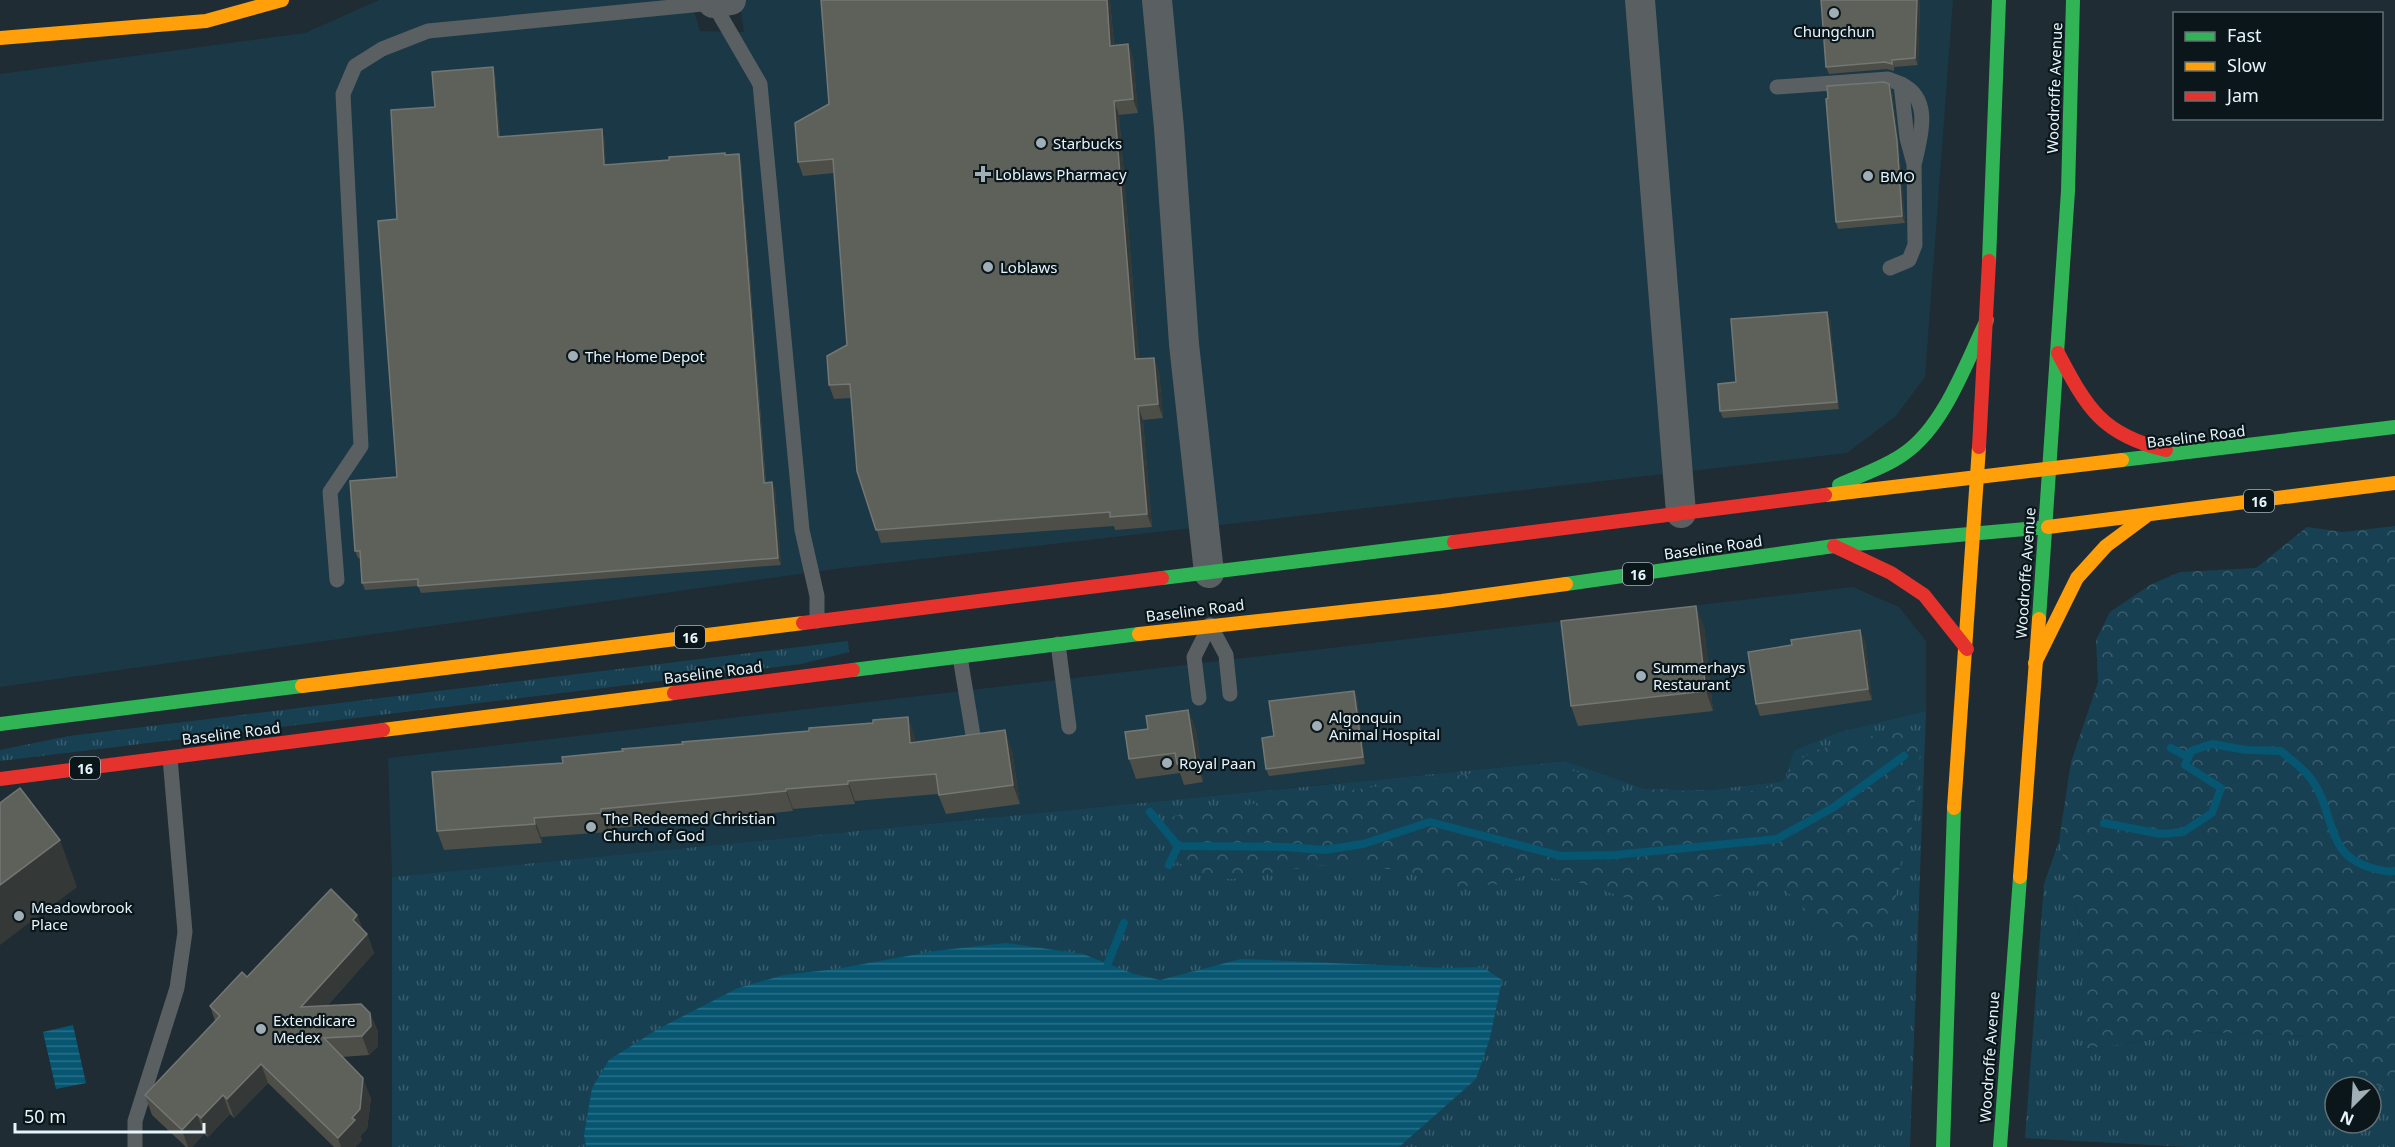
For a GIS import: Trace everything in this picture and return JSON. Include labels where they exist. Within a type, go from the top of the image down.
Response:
[{"type":"main road","points":[[0,38],[206,21],[282,0]]},
{"type":"main road","points":[[1943,1147],[1953,826],[1987,320],[1999,0]]},
{"type":"main road","name":"Woodroffe Avenue","points":[[2000,1147],[2058,353],[2068,191],[2073,0]]},
{"type":"main road","points":[[1818,495],[1908,452],[1928,429],[1943,406],[1987,320]]},
{"type":"main road","points":[[2058,353],[2082,398],[2101,422],[2119,435],[2156,448],[2186,454]]},
{"type":"main road","name":"Baseline Road","points":[[0,724],[818,621],[1209,578],[1818,495],[2050,470],[2395,428]]},
{"type":"main road","name":"Baseline Road","points":[[0,778],[960,657],[1210,620],[1442,601],[1834,546],[2044,528],[2395,483]]},
{"type":"main road","points":[[2035,663],[2077,578],[2106,546],[2147,515]]},
{"type":"main road","points":[[1834,546],[1891,573],[1924,595],[1966,650]]},
{"type":"street","points":[[1157,0],[1170,140],[1184,344],[1209,578]]},
{"type":"street","points":[[1640,0],[1681,513]]},
{"type":"lane","points":[[337,580],[330,492],[361,446],[343,94],[355,66],[382,49],[428,31],[718,1],[760,84],[802,530],[817,596],[818,621]]},
{"type":"lane","points":[[1777,87],[1888,80],[1913,89],[1920,102],[1922,132],[1914,164],[1915,245],[1909,260],[1890,268]]},
{"type":"lane","points":[[1210,620],[1226,655],[1230,694]]},
{"type":"lane","points":[[1199,698],[1194,657],[1210,620]]},
{"type":"lane","points":[[1058,644],[1069,727]]},
{"type":"lane","points":[[960,657],[973,735]]},
{"type":"lane","points":[[135,1147],[135,1121],[177,988],[185,932],[170,758]]},
{"type":"shaded area","points":[[379,0],[691,0],[700,31],[744,32],[739,0],[1953,0],[1925,377],[1896,416],[1847,453],[835,569],[0,687],[0,74],[305,33]]},
{"type":"shaded area","points":[[1853,587],[1899,607],[1926,641],[1926,711],[1839,732],[1784,781],[1711,790],[1645,789],[1564,761],[392,877],[388,758]]},
{"type":"shaded area","points":[[1006,943],[1083,954],[1134,974],[1160,980],[1241,959],[1446,968],[1482,967],[1502,980],[1490,1038],[1476,1079],[1399,1147],[586,1147],[584,1135],[592,1088],[609,1060],[658,1029],[738,988],[784,975],[836,969],[935,951]]},
{"type":"shaded area","points":[[73,1025],[86,1083],[56,1089],[43,1032]]},
{"type":"green space","points":[[2395,526],[2395,1096],[2383,1089],[2383,1075],[2361,1075],[2312,1036],[2201,1032],[2085,1049],[2079,920],[2059,841],[2071,762],[2098,682],[2096,640],[2110,612],[2150,585],[2180,572],[2256,568],[2307,527],[2343,532]]},
{"type":"green space","points":[[848,641],[849,652],[801,664],[0,761],[0,750],[69,736]]},
{"type":"green space","points":[[1926,711],[1910,1147],[392,1147],[392,877],[1565,761],[1645,789],[1711,790],[1784,781],[1794,751],[1839,732]]},
{"type":"green space","points":[[1909,727],[1921,746],[1912,827],[1898,873],[1895,907],[1855,946],[1842,945],[1782,887],[1717,896],[1674,908],[1629,899],[1581,883],[1528,874],[1505,884],[1451,887],[1406,870],[1320,865],[1233,879],[1208,879],[1177,862],[1159,832],[1174,816],[1185,813],[1540,764],[1597,776],[1627,793],[1657,789],[1733,795],[1780,785],[1797,761],[1816,750]]},
{"type":"green space","points":[[2059,841],[2079,920],[2086,1049],[2201,1032],[2312,1036],[2361,1075],[2323,1075],[2323,1135],[2383,1135],[2383,1089],[2395,1096],[2395,1147],[2188,1147],[2025,1138],[2044,884]]},
{"type":"building","name":"Loblaws","points":[[821,0],[1107,0],[1110,46],[1128,44],[1133,99],[1114,101],[1135,359],[1154,358],[1158,404],[1138,406],[1147,514],[1110,517],[1110,512],[876,530],[857,471],[850,384],[829,385],[827,356],[847,345],[833,159],[798,162],[795,123],[829,104]]},
{"type":"building","points":[[1821,0],[1917,0],[1915,58],[1892,60],[1892,64],[1885,62],[1826,67]]},
{"type":"building","name":"The Home Depot","points":[[493,67],[498,137],[602,129],[604,165],[669,160],[669,157],[739,154],[764,483],[772,482],[778,558],[418,586],[418,579],[362,583],[360,551],[355,551],[350,481],[397,477],[378,221],[397,219],[391,110],[435,107],[432,72]]},
{"type":"building","name":"BMO","points":[[1884,82],[1889,84],[1897,141],[1902,216],[1836,222],[1826,99],[1828,98],[1827,86]]},
{"type":"building","points":[[1827,312],[1837,402],[1720,411],[1718,384],[1736,382],[1731,319]]},
{"type":"building","name":"Summerhays Restaurant","points":[[1696,606],[1706,691],[1571,706],[1561,621]]},
{"type":"building","points":[[1860,630],[1868,689],[1756,704],[1748,652],[1792,645],[1791,640]]},
{"type":"building","name":"Algonquin Animal Hospital","points":[[1354,691],[1363,757],[1266,769],[1262,738],[1274,736],[1269,701]]},
{"type":"building","points":[[1188,710],[1196,762],[1177,764],[1175,753],[1129,759],[1125,732],[1148,729],[1146,716]]},
{"type":"building","points":[[908,717],[910,743],[1005,730],[1013,785],[939,795],[936,774],[848,781],[848,784],[601,809],[601,813],[534,818],[535,824],[437,831],[432,772],[563,763],[562,757],[683,744],[682,742],[809,731],[809,728],[873,723],[873,720]]},
{"type":"building","points":[[20,788],[60,840],[0,885],[0,803]]},
{"type":"building","name":"Extendicare Medex","points":[[331,889],[357,915],[353,920],[367,934],[301,1007],[361,1004],[370,1013],[371,1026],[362,1036],[324,1038],[363,1078],[360,1109],[352,1118],[355,1120],[338,1138],[261,1064],[227,1099],[223,1095],[201,1118],[197,1114],[182,1130],[145,1095],[220,1016],[210,1006],[242,972],[247,977]]},
{"type":"waterway","points":[[2104,823],[2161,834],[2183,832],[2212,813],[2221,788],[2185,765],[2191,751],[2212,744],[2246,750],[2281,751],[2312,780],[2320,793],[2338,843],[2346,854],[2357,862],[2372,868],[2395,871]]},
{"type":"waterway","points":[[2171,748],[2188,757]]},
{"type":"waterway","points":[[1150,812],[1178,846],[1286,847],[1324,850],[1363,844],[1430,822],[1561,856],[1615,855],[1777,839],[1834,807],[1904,756]]},
{"type":"waterway","points":[[1169,865],[1178,846]]},
{"type":"waterway","points":[[1108,963],[1124,923]]},
{"type":"traffic: fast","points":[[1989,261],[1999,0]]},
{"type":"traffic: fast","points":[[2039,619],[2068,191],[2073,0]]},
{"type":"traffic: fast","points":[[1839,485],[1890,463],[1919,441],[1943,410],[1987,320]]},
{"type":"traffic: fast","points":[[2122,460],[2395,427]]},
{"type":"traffic: fast","points":[[1566,584],[1834,546],[2048,527]]},
{"type":"traffic: fast","points":[[1162,578],[1454,542]]},
{"type":"traffic: fast","points":[[853,670],[1139,634]]},
{"type":"traffic: fast","points":[[0,724],[302,686]]},
{"type":"traffic: fast","points":[[1943,1147],[1954,808]]},
{"type":"traffic: fast","points":[[2000,1147],[2020,877]]},
{"type":"traffic: slow","points":[[0,38],[206,21],[282,0]]},
{"type":"traffic: slow","points":[[1954,808],[1979,447]]},
{"type":"traffic: slow","points":[[1825,495],[2122,460]]},
{"type":"traffic: slow","points":[[2048,527],[2395,483]]},
{"type":"traffic: slow","points":[[2035,663],[2077,578],[2106,546],[2145,517]]},
{"type":"traffic: slow","points":[[1139,634],[1442,601],[1566,584]]},
{"type":"traffic: slow","points":[[2020,877],[2039,619]]},
{"type":"traffic: slow","points":[[302,686],[803,623]]},
{"type":"traffic: slow","points":[[383,730],[674,693]]},
{"type":"traffic: jam","points":[[1979,447],[1989,261]]},
{"type":"traffic: jam","points":[[2058,353],[2088,404],[2111,427],[2144,444],[2166,450]]},
{"type":"traffic: jam","points":[[1454,542],[1825,495]]},
{"type":"traffic: jam","points":[[1834,546],[1891,573],[1924,595],[1967,649]]},
{"type":"traffic: jam","points":[[803,623],[1162,578]]},
{"type":"traffic: jam","points":[[674,693],[853,670]]},
{"type":"traffic: jam","points":[[0,779],[383,730]]},
{"type":"place","name":"Chungchun","points":[[1834,13]]},
{"type":"place","name":"Starbucks","points":[[1041,143]]},
{"type":"place","name":"Loblaws Pharmacy","points":[[983,174]]},
{"type":"place","name":"BMO","points":[[1868,176]]},
{"type":"place","name":"Loblaws","points":[[988,267]]},
{"type":"place","name":"The Home Depot","points":[[573,356]]},
{"type":"place","name":"Summerhays Restaurant","points":[[1641,676]]},
{"type":"place","name":"Algonquin Animal Hospital","points":[[1317,726]]},
{"type":"place","name":"Royal Paan","points":[[1167,763]]},
{"type":"place","name":"The Redeemed Christian Church of God","points":[[591,827]]},
{"type":"place","name":"Meadowbrook Place","points":[[19,916]]},
{"type":"place","name":"Extendicare Medex","points":[[261,1029]]}]
